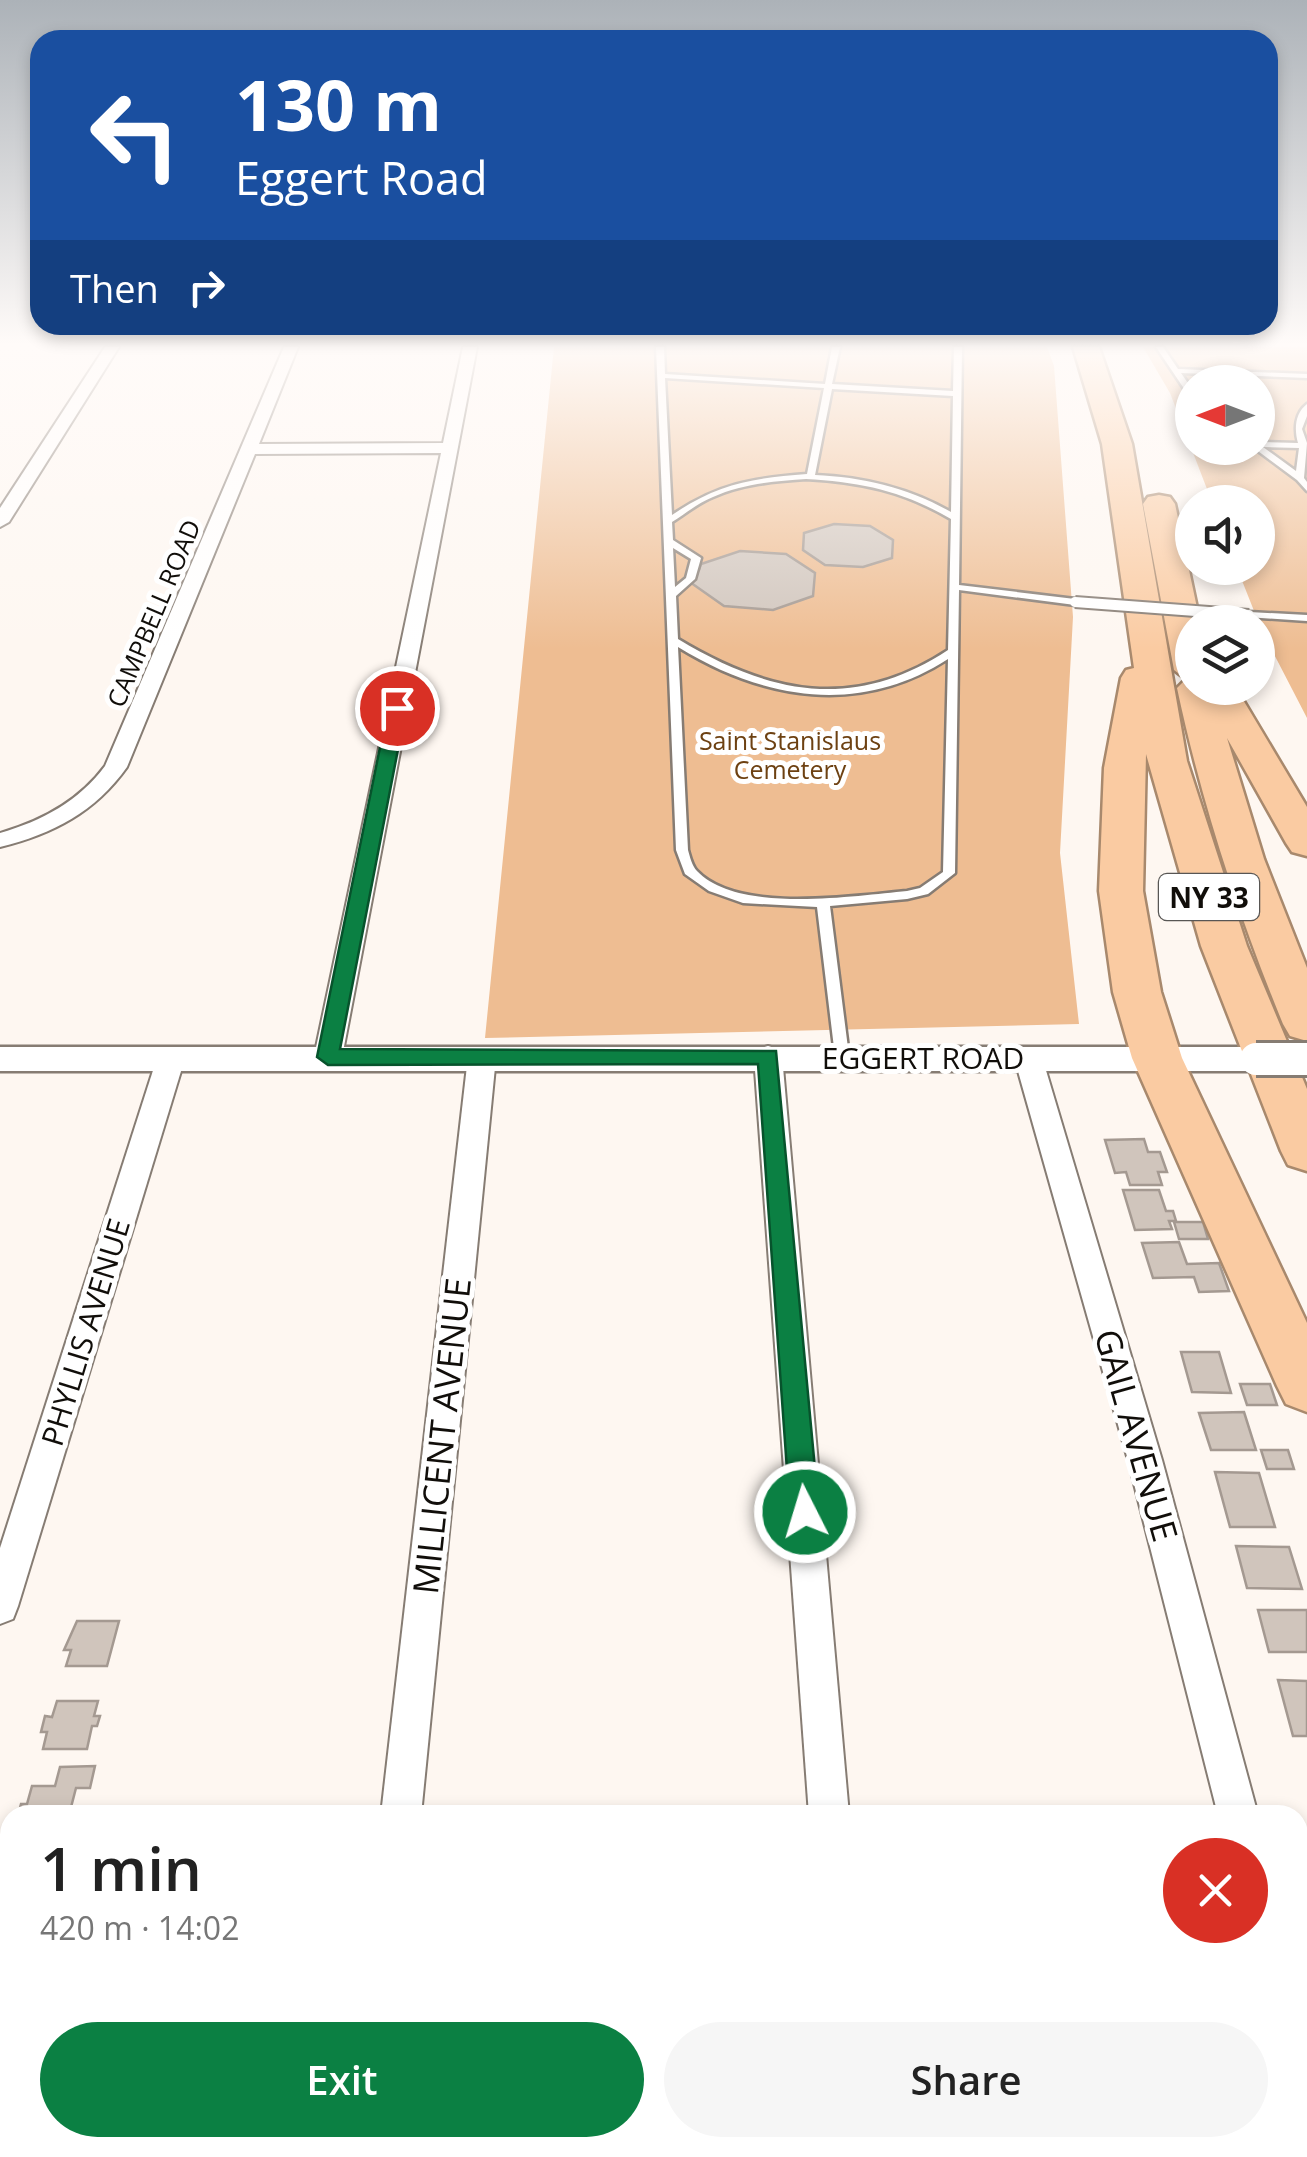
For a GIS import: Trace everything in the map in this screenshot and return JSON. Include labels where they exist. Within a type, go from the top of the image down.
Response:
[{"type":"highway","name":"NY 33","points":[[1118,448],[1173,631]]},
{"type":"highway","name":"NY 33","points":[[1153,472],[1173,631],[1167,761],[1224,946],[1307,1151]]},
{"type":"highway","points":[[1173,631],[1124,768],[1121,890],[1131,966],[1163,1058],[1307,1386]]},
{"type":"highway","name":"NY 33","points":[[1200,705],[1228,821],[1258,912],[1307,1024]]},
{"type":"highway","points":[[1228,705],[1307,842]]},
{"type":"street","points":[[0,522],[48,448]]},
{"type":"street","points":[[249,449],[450,448],[328,1057]]},
{"type":"street","name":"CAMPBELL ROAD","points":[[0,840],[56,820],[96,794],[108,780],[249,449]]},
{"type":"street","points":[[768,1056],[828,1805]]},
{"type":"street","name":"MILLICENT AVENUE","points":[[402,1805],[482,1057]]},
{"type":"street","name":"GAIL AVENUE","points":[[1028,1057],[1145,1460],[1235,1805]]},
{"type":"street","name":"PHYLLIS AVENUE","points":[[0,1606],[171,1058]]},
{"type":"street","name":"EGGERT ROAD","points":[[0,1059],[1307,1059]]},
{"type":"lane","points":[[664,448],[682,850],[689,871],[712,888],[743,899],[823,902],[924,891],[949,873],[956,448]]},
{"type":"lane","points":[[810,478],[816,448]]},
{"type":"lane","points":[[1300,478],[1305,448]]},
{"type":"lane","points":[[1275,459],[1307,488]]},
{"type":"lane","points":[[668,520],[712,494],[746,484],[810,478],[894,488],[934,503],[955,518]]},
{"type":"lane","points":[[668,540],[696,558],[690,578],[671,595]]},
{"type":"lane","points":[[954,588],[1075,602],[1307,618]]},
{"type":"lane","points":[[673,640],[710,665],[768,685],[816,693],[904,680],[953,651]]},
{"type":"lane","points":[[823,902],[842,1056]]},
{"type":"green space","name":"Saint Stanislaus Cemetery","points":[[544,448],[1060,448],[1073,617],[1060,853],[1079,1024],[485,1038]]},
{"type":"green space","points":[[1275,448],[1307,448],[1307,718],[1275,656],[1275,605],[1252,605],[1244,585],[1275,585],[1275,485],[1205,485],[1198,465],[1275,465]]},
{"type":"building","points":[[834,524],[870,526],[893,540],[892,558],[863,567],[825,565],[803,550],[804,533]]},
{"type":"building","points":[[740,551],[786,554],[815,573],[813,596],[773,610],[724,606],[687,580],[690,569],[699,570],[701,564]]},
{"type":"building","points":[[1144,1139],[1148,1152],[1160,1152],[1167,1172],[1158,1172],[1162,1185],[1130,1185],[1126,1172],[1115,1173],[1105,1140]]},
{"type":"building","points":[[1123,1190],[1159,1190],[1166,1211],[1173,1211],[1176,1221],[1169,1221],[1172,1229],[1135,1230]]},
{"type":"building","points":[[1174,1222],[1203,1222],[1208,1239],[1179,1239]]},
{"type":"building","points":[[1179,1242],[1187,1264],[1219,1263],[1229,1291],[1199,1292],[1194,1277],[1153,1278],[1142,1243]]},
{"type":"building","points":[[1181,1352],[1219,1352],[1231,1393],[1192,1392]]},
{"type":"building","points":[[1240,1384],[1270,1384],[1277,1405],[1247,1405]]},
{"type":"building","points":[[1244,1412],[1256,1450],[1211,1450],[1199,1413]]},
{"type":"building","points":[[1261,1450],[1288,1450],[1294,1469],[1267,1469]]},
{"type":"building","points":[[1215,1472],[1259,1473],[1275,1527],[1230,1527]]},
{"type":"building","points":[[1236,1546],[1289,1547],[1302,1589],[1247,1588]]},
{"type":"building","points":[[1258,1610],[1307,1610],[1307,1652],[1269,1652]]},
{"type":"building","points":[[77,1621],[119,1621],[107,1666],[66,1666],[71,1650],[64,1650]]},
{"type":"building","points":[[1278,1680],[1307,1681],[1307,1736],[1293,1736]]},
{"type":"building","points":[[57,1701],[98,1701],[94,1716],[100,1716],[97,1726],[92,1726],[87,1749],[43,1749],[47,1732],[41,1732],[45,1716],[52,1717]]},
{"type":"building","points":[[95,1766],[90,1788],[76,1788],[72,1805],[21,1805],[27,1804],[32,1786],[55,1786],[60,1767]]},
{"type":"route","points":[[397,708],[328,1057],[768,1056],[805,1512]]}]
